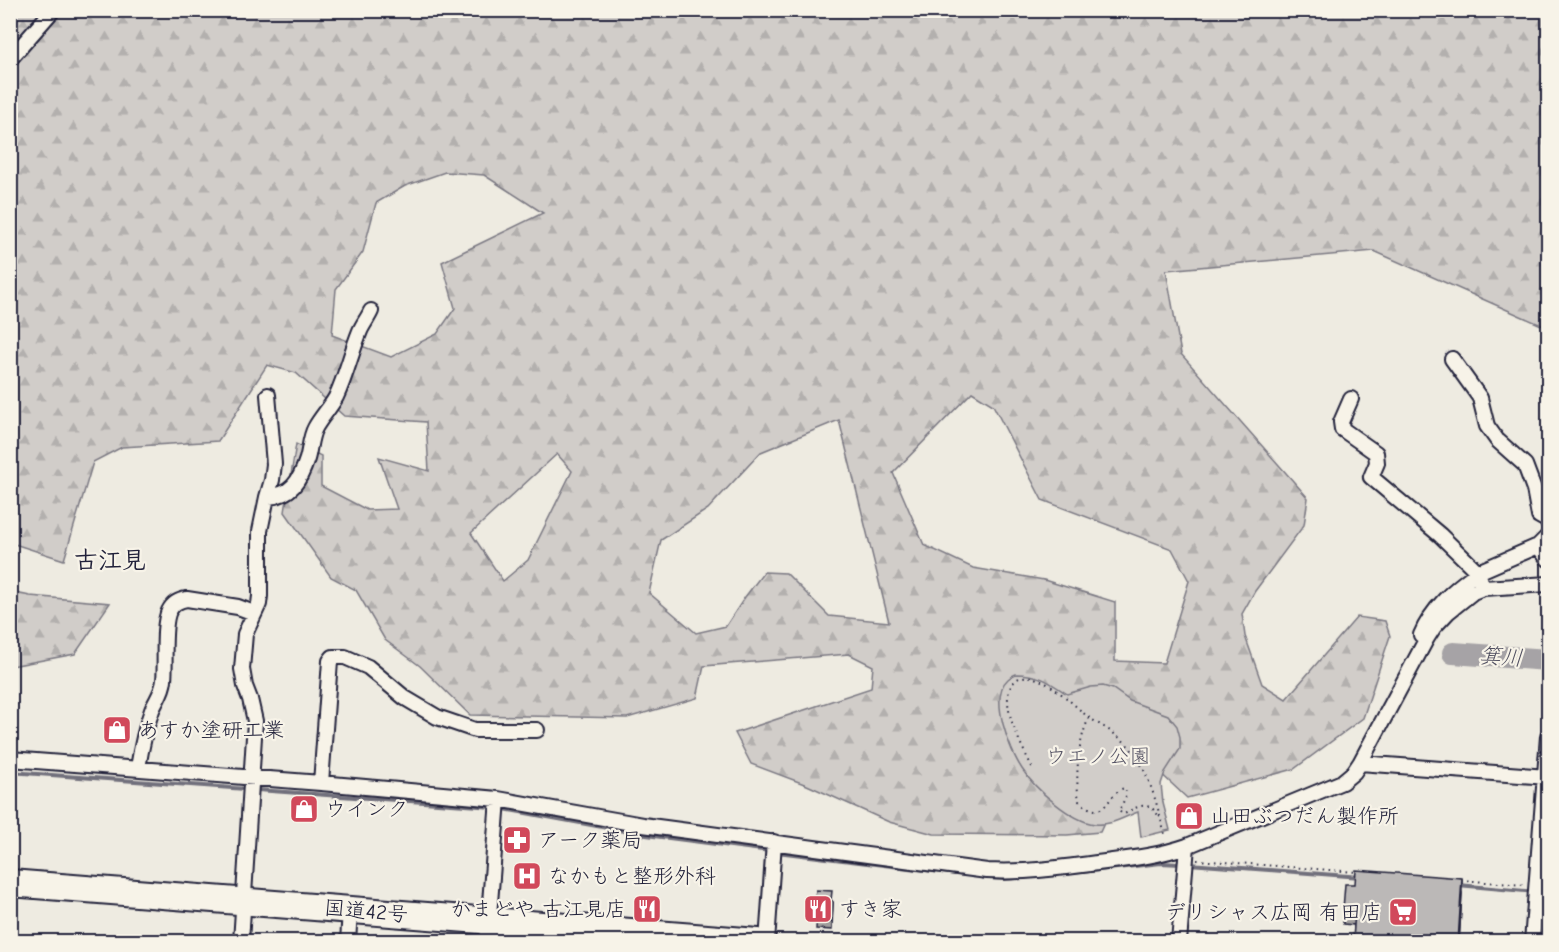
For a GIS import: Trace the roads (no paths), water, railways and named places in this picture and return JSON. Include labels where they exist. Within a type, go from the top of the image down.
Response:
[{"type":"highway","name":"国道42号","points":[[10,882],[350,910],[488,931],[758,942]]},
{"type":"street","points":[[10,59],[53,10]]},
{"type":"street","points":[[267,498],[278,497],[289,491],[298,481],[315,428],[330,408],[361,330],[371,311]]},
{"type":"street","points":[[1452,359],[1480,398],[1487,426],[1497,440],[1525,465],[1534,489],[1539,516],[1548,521]]},
{"type":"street","points":[[241,942],[255,721],[242,669],[245,634],[259,604],[260,531],[274,464],[268,395]]},
{"type":"street","points":[[1351,399],[1341,422],[1342,429],[1376,453],[1377,463],[1371,477],[1440,535],[1478,572],[1482,588]]},
{"type":"street","points":[[1411,667],[1420,637],[1430,616],[1443,600],[1478,572],[1543,541],[1548,559]]},
{"type":"street","points":[[10,759],[498,799],[619,821],[998,872],[1059,868],[1171,852],[1187,853],[1342,782],[1354,772],[1360,763],[1427,638],[1441,619],[1465,596],[1482,588],[1548,584]]},
{"type":"street","points":[[138,768],[150,718],[162,691],[165,674],[166,621],[173,605],[178,600],[187,599],[238,607],[254,613]]},
{"type":"street","points":[[321,783],[330,662],[333,657],[345,657],[368,667],[405,698],[437,717],[475,730],[537,730]]},
{"type":"street","points":[[1532,942],[1542,887],[1548,736]]},
{"type":"street","points":[[1360,763],[1547,776]]},
{"type":"street","points":[[488,931],[498,799]]},
{"type":"street","points":[[767,942],[774,842]]},
{"type":"street","points":[[1179,942],[1187,853]]},
{"type":"street","points":[[10,890],[63,887]]},
{"type":"street","points":[[348,942],[350,910]]},
{"type":"waterway","name":"箕川","points":[[1453,653],[1548,660]]},
{"type":"waterway","points":[[10,772],[493,807],[646,835],[770,851]]},
{"type":"waterway","points":[[777,852],[966,875]]},
{"type":"waterway","points":[[1072,873],[1161,863],[1181,864]]},
{"type":"waterway","points":[[1189,864],[1361,877]]},
{"type":"waterway","points":[[989,878],[1029,877]]},
{"type":"waterway","points":[[1458,885],[1548,893]]},
{"type":"place","name":"あすか塗研工業","points":[[117,730]]},
{"type":"place","name":"ウインク","points":[[304,809]]},
{"type":"place","name":"山田ぶつだん製作所","points":[[1189,816]]},
{"type":"place","name":"アーク薬局","points":[[517,840]]},
{"type":"place","name":"なかもと整形外科","points":[[527,876]]},
{"type":"place","name":"かまどや 古江見店","points":[[647,909]]},
{"type":"place","name":"すき家","points":[[818,909]]},
{"type":"place","name":"デリシャス広岡 有田店","points":[[1403,912]]},
{"type":"district","name":"古江見","points":[[110,560]]},
{"type":"park label","name":"ウエノ公園","points":[[1098,756]]}]
